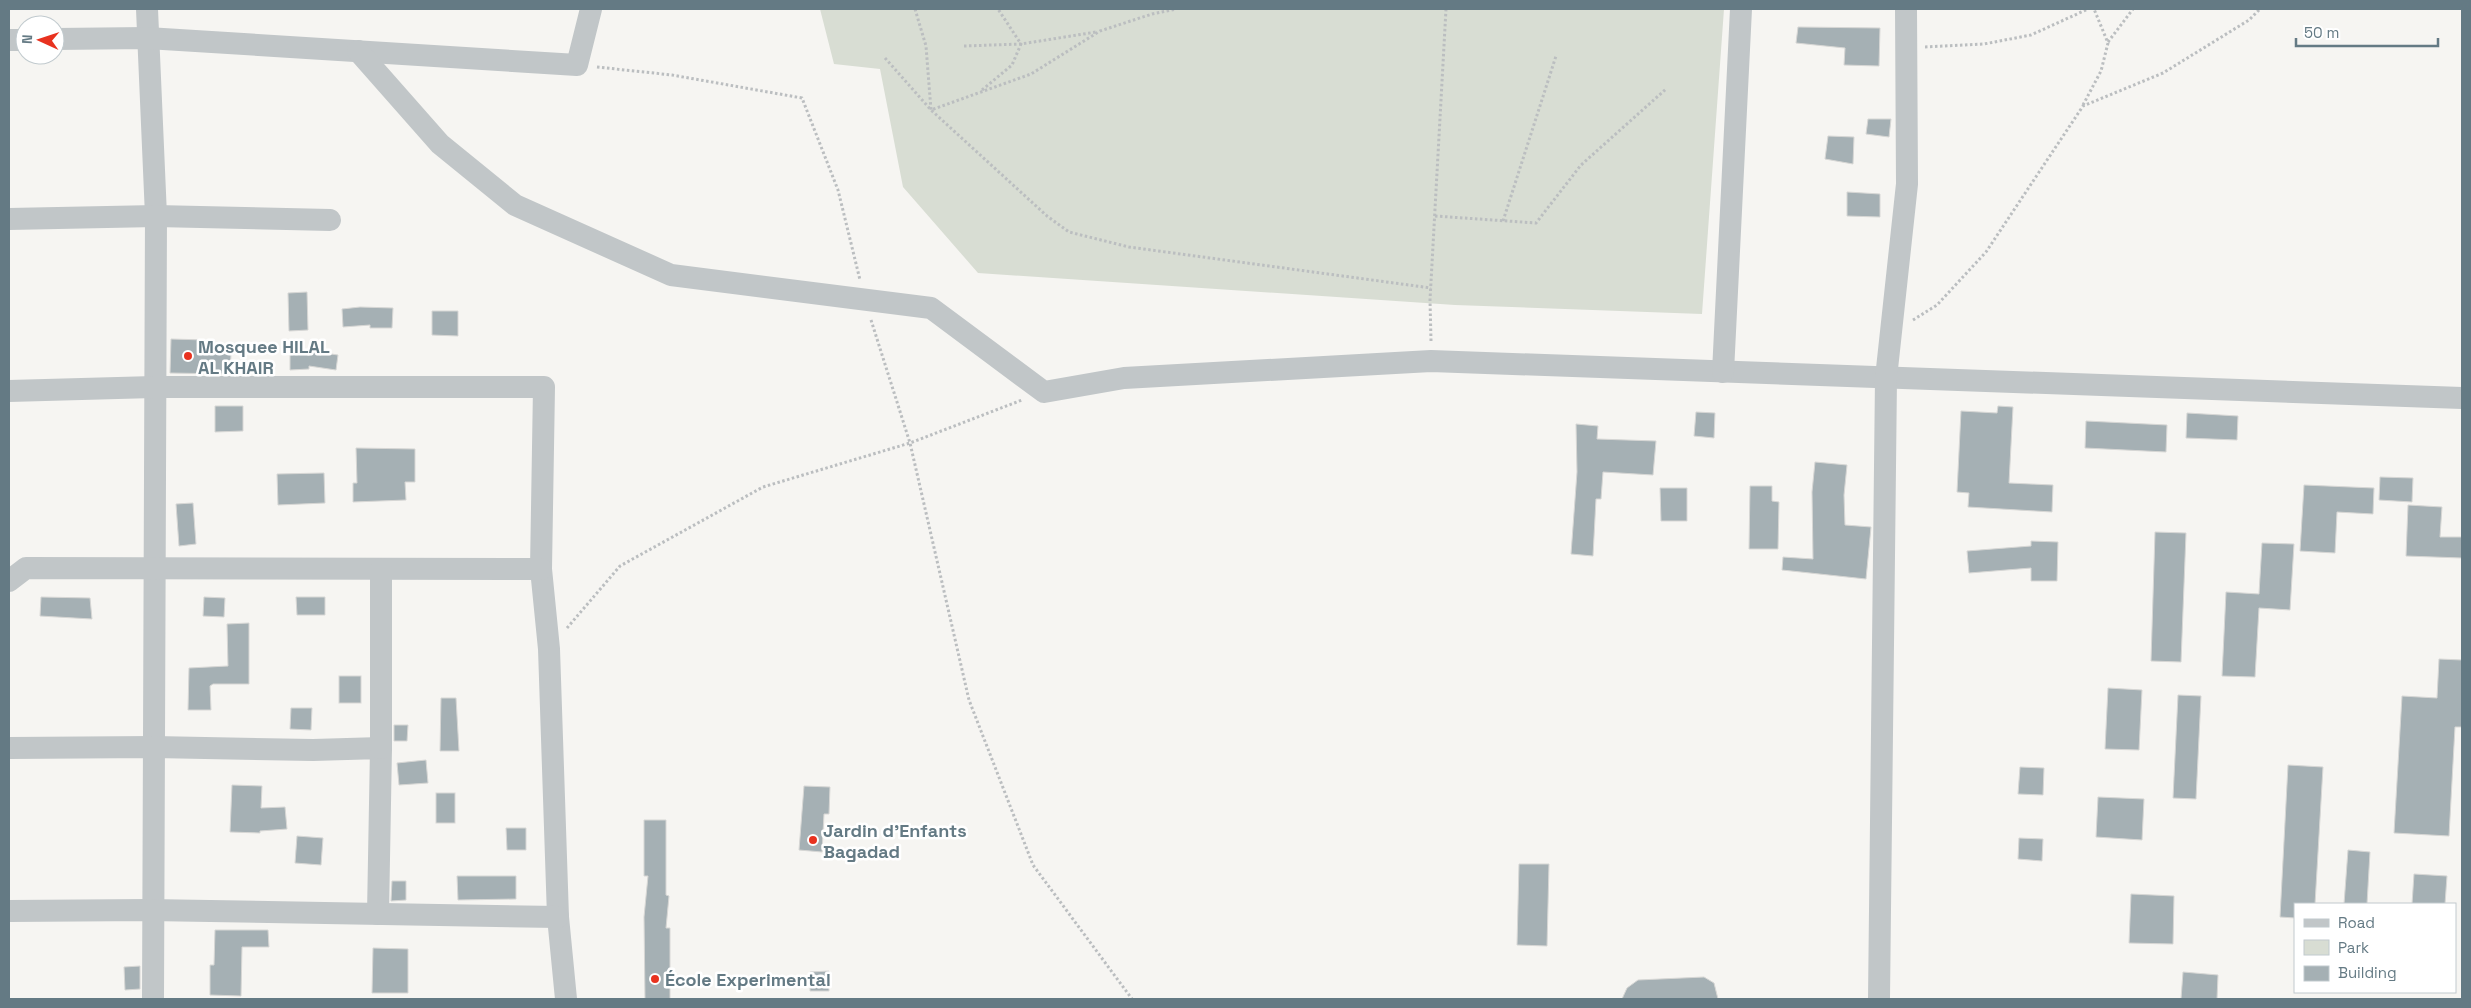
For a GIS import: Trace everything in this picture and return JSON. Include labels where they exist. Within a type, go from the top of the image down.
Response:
[{"type":"street","points":[[146,9],[156,216],[154,388],[156,567],[152,999]]},
{"type":"street","points":[[65,39],[147,38],[577,66],[591,9]]},
{"type":"street","points":[[1723,372],[1741,9]]},
{"type":"street","points":[[1879,999],[1886,378],[1907,184],[1906,9]]},
{"type":"street","points":[[358,52],[440,144],[515,204],[671,275],[931,308],[1044,392],[1124,378],[1431,361],[2462,398]]},
{"type":"street","points":[[9,219],[156,216],[330,220]]},
{"type":"street","points":[[9,390],[544,387],[541,568],[549,649],[558,917],[566,999]]},
{"type":"street","points":[[9,581],[26,568],[541,568]]},
{"type":"street","points":[[378,914],[382,569]]},
{"type":"street","points":[[9,748],[154,747],[314,750],[381,748]]},
{"type":"street","points":[[9,911],[153,910],[558,917]]},
{"type":"path","points":[[915,9],[926,46],[931,110]]},
{"type":"path","points":[[998,9],[1021,44]]},
{"type":"path","points":[[964,46],[1021,44],[1100,32],[1152,14],[1176,9]]},
{"type":"path","points":[[1431,361],[1431,288],[1446,9]]},
{"type":"path","points":[[1906,48],[1984,44],[2031,35],[2088,9]]},
{"type":"path","points":[[2094,9],[2108,43]]},
{"type":"path","points":[[1891,332],[1938,305],[1986,252],[2083,106],[2101,71],[2108,43],[2133,9]]},
{"type":"path","points":[[2083,106],[2162,73],[2249,20],[2260,9]]},
{"type":"path","points":[[931,110],[1031,74],[1100,32]]},
{"type":"path","points":[[979,92],[1012,65],[1021,44]]},
{"type":"path","points":[[1504,221],[1556,56]]},
{"type":"path","points":[[885,58],[931,110],[1039,209],[1069,232],[1128,247],[1431,288]]},
{"type":"path","points":[[577,66],[672,75],[802,98],[838,190],[865,300],[910,443],[969,700],[1033,865],[1132,999]]},
{"type":"path","points":[[1435,216],[1536,223],[1581,165],[1666,89]]},
{"type":"path","points":[[549,649],[620,566],[764,487],[910,443],[1044,392]]},
{"type":"green space","points":[[820,9],[1724,9],[1702,314],[1455,305],[978,273],[903,187],[880,69],[834,64]]},
{"type":"building","points":[[1798,27],[1880,28],[1879,66],[1844,65],[1845,48],[1796,43]]},
{"type":"building","points":[[1868,119],[1891,119],[1889,137],[1866,134]]},
{"type":"building","points":[[1828,136],[1854,137],[1853,164],[1825,159]]},
{"type":"building","points":[[1847,192],[1880,194],[1880,217],[1847,216]]},
{"type":"building","points":[[307,292],[308,330],[289,331],[288,293]]},
{"type":"building","points":[[360,307],[393,308],[392,328],[370,328],[370,325],[343,327],[342,309]]},
{"type":"building","points":[[432,311],[458,311],[458,336],[432,335]]},
{"type":"building","points":[[171,339],[205,340],[205,353],[231,354],[230,374],[170,373]]},
{"type":"building","points":[[290,348],[338,355],[336,370],[309,366],[309,369],[290,370]]},
{"type":"building","points":[[215,406],[243,406],[243,431],[215,432]]},
{"type":"building","points":[[1998,406],[2013,407],[2009,483],[2053,485],[2052,512],[1968,507],[1969,493],[1957,492],[1961,411],[1997,413]]},
{"type":"building","points":[[1696,412],[1715,413],[1714,438],[1694,436]]},
{"type":"building","points":[[2187,413],[2238,416],[2237,440],[2186,438]]},
{"type":"building","points":[[2086,421],[2167,425],[2166,452],[2085,448]]},
{"type":"building","points":[[1576,424],[1598,426],[1597,439],[1656,441],[1653,475],[1603,472],[1601,499],[1596,499],[1593,556],[1571,554],[1577,472]]},
{"type":"building","points":[[356,448],[415,449],[415,482],[405,482],[406,500],[353,502],[353,483],[357,483]]},
{"type":"building","points":[[1815,462],[1847,465],[1844,495],[1845,525],[1871,527],[1866,579],[1782,570],[1783,557],[1813,559],[1812,492]]},
{"type":"building","points":[[324,473],[325,503],[278,505],[277,474]]},
{"type":"building","points":[[2380,477],[2413,478],[2412,502],[2379,500]]},
{"type":"building","points":[[2304,485],[2374,488],[2373,514],[2337,512],[2335,553],[2300,551]]},
{"type":"building","points":[[1750,486],[1772,486],[1772,501],[1779,502],[1778,549],[1749,549]]},
{"type":"building","points":[[1660,488],[1687,488],[1687,521],[1661,521]]},
{"type":"building","points":[[193,503],[196,544],[179,546],[176,504]]},
{"type":"building","points":[[2408,505],[2442,507],[2440,537],[2462,537],[2462,558],[2406,556]]},
{"type":"building","points":[[2155,532],[2186,533],[2181,662],[2151,661]]},
{"type":"building","points":[[2031,541],[2058,542],[2057,581],[2031,581],[2031,568],[1969,573],[1967,551],[2031,546]]},
{"type":"building","points":[[2262,543],[2294,544],[2290,610],[2259,608],[2255,677],[2222,676],[2226,592],[2259,594]]},
{"type":"building","points":[[41,597],[90,598],[92,619],[40,616]]},
{"type":"building","points":[[204,597],[225,598],[224,617],[203,616]]},
{"type":"building","points":[[296,597],[325,597],[325,615],[297,615]]},
{"type":"building","points":[[249,623],[249,684],[213,684],[210,686],[211,710],[188,710],[189,668],[228,666],[227,624]]},
{"type":"building","points":[[2439,659],[2462,660],[2462,727],[2455,727],[2449,836],[2394,833],[2402,696],[2437,698]]},
{"type":"building","points":[[339,676],[361,676],[361,703],[339,703]]},
{"type":"building","points":[[2108,688],[2142,690],[2139,750],[2105,749]]},
{"type":"building","points":[[2178,695],[2201,696],[2196,799],[2173,798]]},
{"type":"building","points":[[441,698],[456,698],[459,751],[440,751]]},
{"type":"building","points":[[291,708],[312,708],[311,730],[290,729]]},
{"type":"building","points":[[394,725],[408,725],[407,741],[394,741]]},
{"type":"building","points":[[426,760],[428,783],[399,785],[397,763]]},
{"type":"building","points":[[2288,765],[2323,767],[2315,903],[2294,903],[2294,918],[2280,917]]},
{"type":"building","points":[[2020,767],[2044,768],[2043,795],[2018,794]]},
{"type":"building","points":[[232,785],[262,786],[261,808],[285,807],[287,829],[260,831],[260,833],[230,832]]},
{"type":"building","points":[[804,786],[830,787],[829,814],[824,814],[822,852],[799,850]]},
{"type":"building","points":[[436,793],[455,793],[455,823],[436,823]]},
{"type":"building","points":[[2098,797],[2144,799],[2142,840],[2096,837]]},
{"type":"building","points":[[644,820],[666,820],[666,895],[669,896],[666,928],[670,928],[670,999],[645,999],[644,917],[648,876],[644,876]]},
{"type":"building","points":[[506,828],[526,828],[526,850],[507,850]]},
{"type":"building","points":[[297,836],[323,838],[321,865],[295,863]]},
{"type":"building","points":[[2019,838],[2043,839],[2042,861],[2018,859]]},
{"type":"building","points":[[2348,850],[2370,852],[2367,903],[2344,903]]},
{"type":"building","points":[[1519,864],[1549,864],[1547,946],[1517,945]]},
{"type":"building","points":[[2414,874],[2447,876],[2445,903],[2412,903]]},
{"type":"building","points":[[457,876],[516,876],[516,899],[458,900]]},
{"type":"building","points":[[392,881],[406,881],[406,900],[391,901]]},
{"type":"building","points":[[2131,894],[2174,896],[2173,944],[2129,943]]},
{"type":"building","points":[[215,930],[268,930],[269,947],[242,947],[241,996],[210,995],[210,965],[214,965]]},
{"type":"building","points":[[373,948],[408,949],[408,993],[372,993]]},
{"type":"building","points":[[140,966],[140,989],[125,990],[124,967]]},
{"type":"building","points":[[829,971],[829,991],[810,991],[810,972]]},
{"type":"building","points":[[2183,972],[2218,975],[2217,999],[2181,999]]},
{"type":"building","points":[[1704,977],[1714,983],[1718,999],[1622,999],[1627,988],[1638,980]]},
{"type":"place","name":"Mosquee HILAL AL KHAIR","points":[[188,356]]},
{"type":"place","name":"Jardin d’Enfants Bagadad","points":[[813,840]]},
{"type":"place","name":"École Experimental","points":[[655,979]]}]
